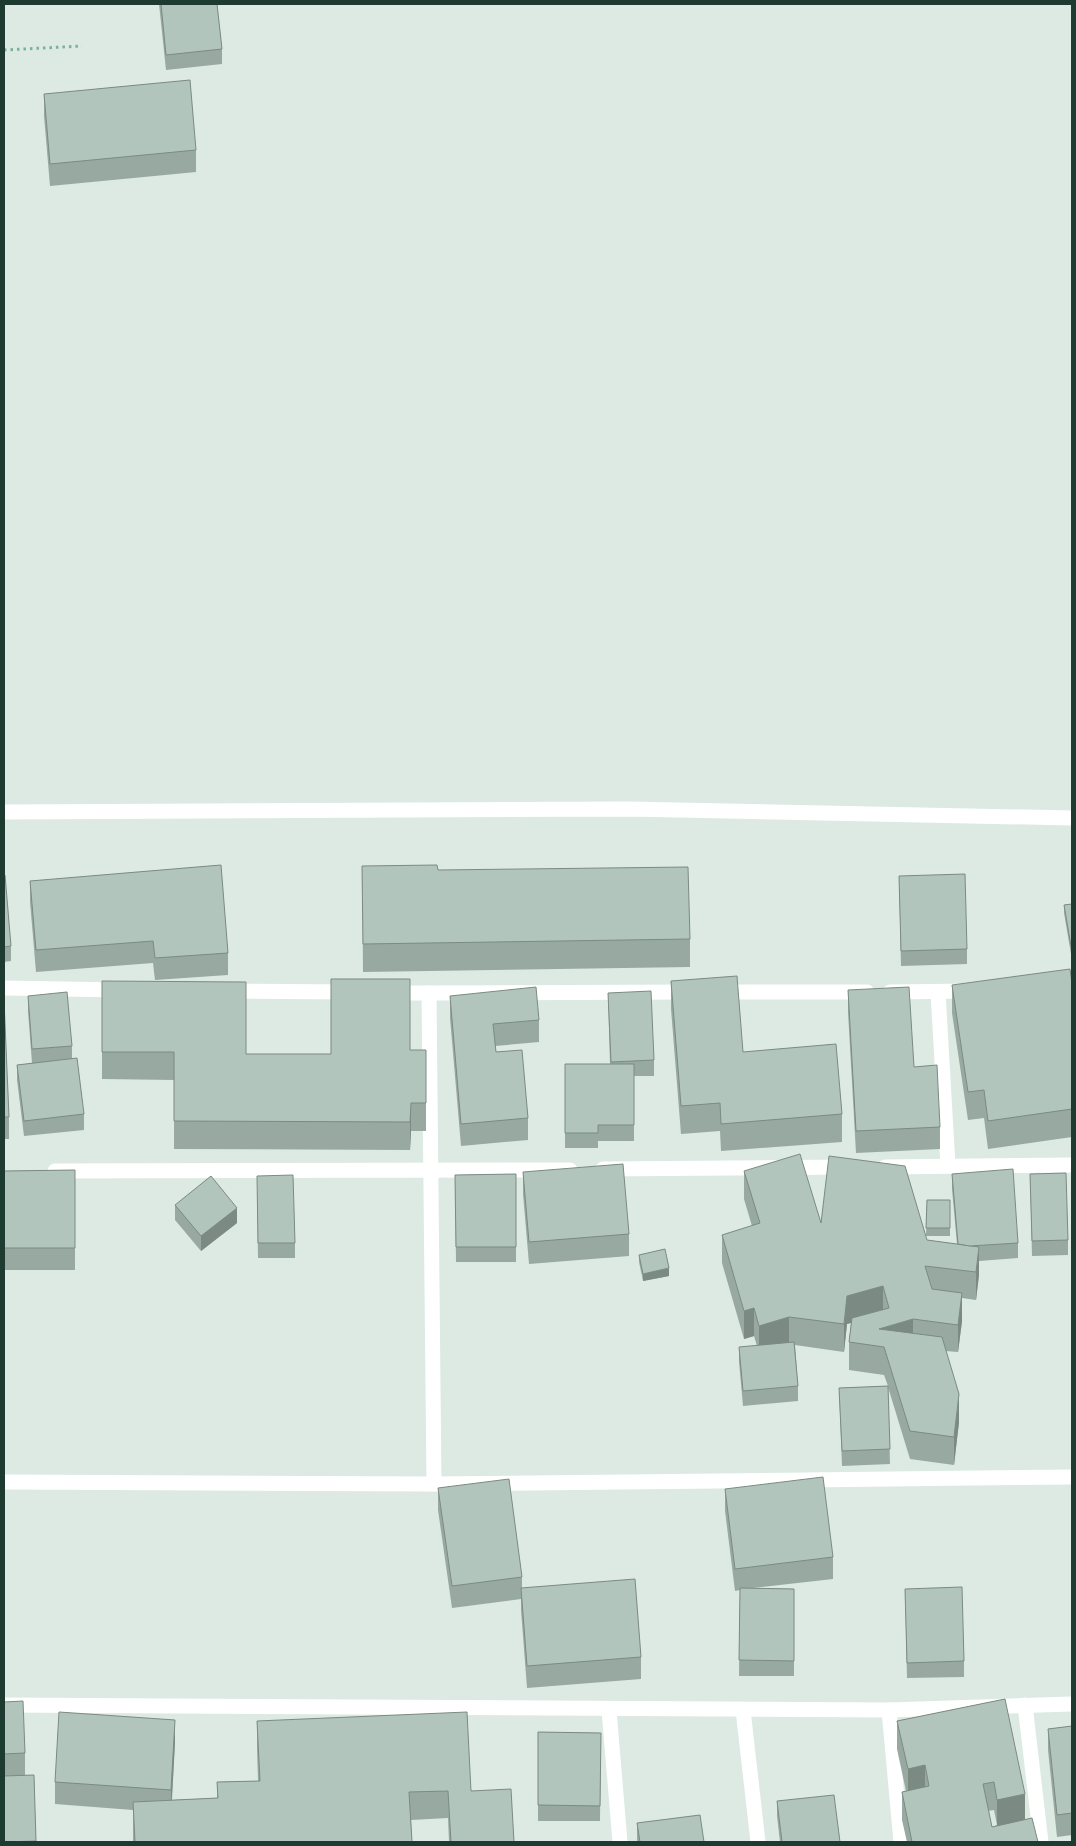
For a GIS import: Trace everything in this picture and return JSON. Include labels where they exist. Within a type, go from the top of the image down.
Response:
[{"type":"street","points":[[4,812],[628,809],[1072,818]]},
{"type":"street","points":[[4,988],[132,990]]},
{"type":"street","points":[[212,991],[429,993],[986,991]]},
{"type":"street","points":[[938,992],[948,1166]]},
{"type":"street","points":[[429,993],[434,1484]]},
{"type":"street","points":[[44,1171],[431,1171],[1072,1165]]},
{"type":"street","points":[[4,1482],[434,1484],[1072,1477]]},
{"type":"street","points":[[4,1705],[609,1710],[889,1710],[1072,1704]]},
{"type":"street","points":[[1025,1705],[1041,1842]]},
{"type":"street","points":[[609,1710],[620,1842]]},
{"type":"street","points":[[742,1710],[758,1842]]},
{"type":"street","points":[[889,1710],[901,1842]]},
{"type":"path","points":[[4,50],[82,46]]},
{"type":"building","points":[[161,4],[217,4],[222,49],[166,55]]},
{"type":"building","points":[[190,80],[196,150],[50,164],[44,94]]},
{"type":"building","points":[[221,865],[228,953],[155,958],[153,941],[36,950],[30,881]]},
{"type":"building","points":[[437,865],[438,870],[688,867],[690,939],[363,944],[362,866]]},
{"type":"building","points":[[965,874],[967,949],[901,951],[899,876]]},
{"type":"building","points":[[4,875],[11,946],[4,947]]},
{"type":"building","points":[[1072,904],[1072,946],[1071,946],[1064,905]]},
{"type":"building","points":[[1070,969],[1072,984],[1072,1109],[988,1121],[984,1090],[968,1092],[952,985]]},
{"type":"building","points":[[737,976],[743,1052],[836,1044],[842,1114],[721,1124],[720,1103],[681,1106],[671,981]]},
{"type":"building","points":[[331,979],[410,979],[410,1050],[426,1050],[426,1103],[411,1103],[410,1122],[174,1121],[174,1052],[102,1052],[102,981],[246,982],[246,1054],[331,1054]]},
{"type":"building","points":[[536,987],[539,1020],[493,1024],[496,1052],[522,1050],[528,1118],[461,1124],[450,996]]},
{"type":"building","points":[[909,987],[914,1067],[937,1065],[940,1127],[856,1131],[848,990]]},
{"type":"building","points":[[651,991],[654,1060],[611,1062],[608,993]]},
{"type":"building","points":[[67,992],[72,1046],[32,1049],[28,996]]},
{"type":"building","points":[[4,1000],[9,1117],[4,1117]]},
{"type":"building","points":[[77,1058],[84,1114],[24,1121],[17,1065]]},
{"type":"building","points":[[565,1064],[634,1064],[634,1125],[598,1125],[598,1133],[565,1133]]},
{"type":"building","points":[[800,1154],[821,1223],[829,1156],[905,1166],[927,1240],[979,1247],[976,1272],[925,1266],[932,1289],[962,1293],[958,1325],[913,1319],[879,1329],[942,1337],[959,1394],[954,1437],[910,1431],[884,1347],[849,1342],[852,1318],[889,1308],[883,1286],[847,1296],[844,1324],[789,1317],[759,1326],[754,1308],[744,1311],[722,1235],[760,1223],[744,1171]]},
{"type":"building","points":[[623,1164],[629,1234],[529,1242],[523,1172]]},
{"type":"building","points":[[1013,1169],[1018,1243],[970,1246],[958,1244],[952,1174]]},
{"type":"building","points":[[75,1170],[75,1248],[4,1248],[4,1171]]},
{"type":"building","points":[[1066,1173],[1068,1240],[1032,1241],[1030,1174]]},
{"type":"building","points":[[516,1174],[516,1247],[456,1247],[455,1175]]},
{"type":"building","points":[[293,1175],[295,1243],[258,1243],[257,1176]]},
{"type":"building","points":[[211,1176],[237,1208],[201,1236],[175,1205]]},
{"type":"building","points":[[927,1200],[950,1200],[950,1228],[926,1228]]},
{"type":"building","points":[[665,1249],[669,1268],[643,1274],[639,1255]]},
{"type":"building","points":[[794,1342],[798,1386],[743,1391],[739,1347]]},
{"type":"building","points":[[888,1386],[890,1449],[842,1451],[839,1388]]},
{"type":"building","points":[[823,1477],[833,1557],[735,1569],[725,1489]]},
{"type":"building","points":[[509,1479],[522,1577],[452,1586],[438,1488]]},
{"type":"building","points":[[635,1579],[641,1657],[527,1666],[521,1588]]},
{"type":"building","points":[[962,1587],[964,1661],[907,1663],[905,1589]]},
{"type":"building","points":[[740,1588],[794,1589],[794,1661],[739,1660]]},
{"type":"building","points":[[1005,1699],[1025,1794],[997,1800],[994,1782],[983,1784],[992,1827],[1032,1818],[1038,1842],[912,1842],[902,1792],[929,1786],[925,1765],[908,1769],[897,1721]]},
{"type":"building","points":[[23,1701],[25,1753],[4,1754],[4,1702]]},
{"type":"building","points":[[59,1712],[175,1720],[171,1790],[55,1782]]},
{"type":"building","points":[[467,1712],[471,1791],[511,1789],[514,1842],[451,1842],[448,1791],[409,1792],[412,1842],[135,1842],[133,1802],[218,1798],[217,1782],[260,1781],[257,1721]]},
{"type":"building","points":[[1072,1726],[1072,1813],[1057,1815],[1048,1729]]},
{"type":"building","points":[[538,1732],[601,1733],[600,1806],[538,1805]]},
{"type":"building","points":[[34,1775],[36,1841],[4,1842],[4,1776]]},
{"type":"building","points":[[834,1795],[840,1842],[782,1842],[777,1801]]},
{"type":"building","points":[[700,1815],[704,1842],[640,1842],[637,1823]]}]
